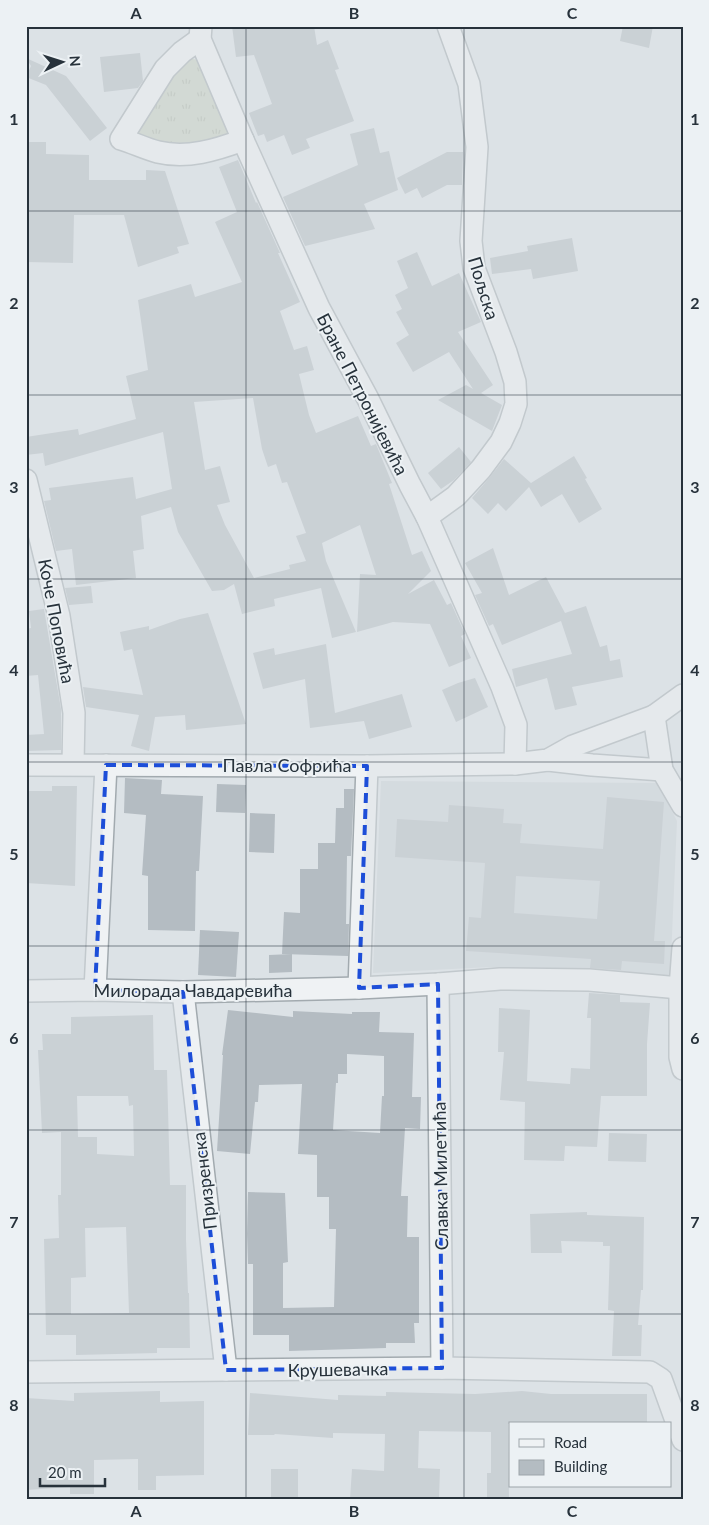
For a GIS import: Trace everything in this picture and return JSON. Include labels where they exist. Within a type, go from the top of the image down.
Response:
[{"type":"street","name":"Пољска","points":[[427,517],[456,496],[481,469],[501,442],[516,404],[514,382],[506,352],[474,268],[471,241],[477,147],[469,84],[448,26]]},
{"type":"street","name":"Бране Петронијевића","points":[[200,33],[243,140],[319,308],[368,399],[427,517],[510,705],[516,725],[516,764]]},
{"type":"street","points":[[200,33],[165,69],[122,139],[159,152],[181,154],[212,151],[243,140]]},
{"type":"street","name":"Коче Поповића","points":[[26,480],[59,616],[74,713],[73,764]]},
{"type":"street","name":"Павла Софрића","points":[[548,760],[573,746],[654,716],[683,695]]},
{"type":"street","points":[[654,716],[662,770],[683,806]]},
{"type":"street","name":"Павла Софрића","points":[[26,765],[367,766],[516,764],[548,760],[662,770]]},
{"type":"street","points":[[95,990],[106,765]]},
{"type":"street","points":[[359,988],[367,766]]},
{"type":"street","points":[[681,1063],[680,988],[683,948]]},
{"type":"street","name":"Милорада Чавдаревића","points":[[26,991],[183,992],[359,988],[500,979],[569,980],[680,988]]},
{"type":"street","name":"Славка Милетића","points":[[438,984],[442,1368]]},
{"type":"street","name":"Призренска","points":[[183,992],[226,1370]]},
{"type":"street","name":"Крушевачка","points":[[26,1372],[442,1368],[650,1372],[661,1379],[683,1440]]},
{"type":"highlighted area","points":[[106,765],[367,766],[359,988],[438,984],[442,1368],[226,1370],[183,992],[95,990]]},
{"type":"shaded area","points":[[381,781],[658,783],[677,821],[670,981],[491,967],[373,973]]},
{"type":"green space","points":[[188,58],[198,60],[230,134],[221,139],[172,146],[142,138],[138,133],[138,125],[172,72]]},
{"type":"building","points":[[232,26],[314,26],[317,45],[328,40],[339,69],[335,70],[354,121],[306,139],[310,148],[292,155],[284,135],[267,142],[264,134],[258,136],[249,113],[272,104],[254,55],[236,57]]},
{"type":"building","points":[[623,26],[653,26],[649,48],[620,41]]},
{"type":"building","points":[[140,53],[143,81],[138,88],[104,92],[100,57]]},
{"type":"building","points":[[26,58],[66,76],[107,128],[90,141],[46,85],[26,77],[31,66]]},
{"type":"building","points":[[374,128],[380,153],[389,151],[398,190],[364,204],[375,229],[305,246],[283,197],[358,165],[350,134]]},
{"type":"building","points":[[26,142],[46,142],[46,154],[89,155],[89,180],[146,180],[146,170],[165,171],[189,244],[177,247],[179,253],[138,267],[124,215],[74,215],[73,263],[26,262]]},
{"type":"building","points":[[447,152],[463,152],[462,185],[447,185],[422,198],[417,188],[405,194],[397,178]]},
{"type":"building","points":[[238,160],[300,302],[280,311],[294,350],[307,346],[314,370],[299,374],[309,415],[316,433],[358,416],[371,446],[376,444],[392,483],[389,484],[412,555],[422,551],[431,571],[408,594],[434,580],[447,605],[451,603],[465,634],[461,636],[471,658],[449,667],[430,624],[393,622],[357,632],[360,574],[376,575],[360,525],[322,543],[326,561],[356,632],[332,638],[321,588],[274,599],[275,606],[242,614],[234,584],[224,590],[212,591],[178,532],[171,507],[141,516],[144,549],[133,551],[136,578],[76,585],[72,549],[56,551],[44,501],[51,500],[49,488],[133,477],[136,499],[172,489],[163,432],[45,466],[43,453],[26,455],[26,437],[78,429],[79,435],[136,419],[126,376],[148,370],[138,300],[191,284],[195,297],[242,282],[215,222],[237,212],[219,167]],"holes":[[[253,398],[262,449],[268,467],[276,464],[282,483],[287,482],[306,533],[296,536],[306,561],[289,565],[290,569],[254,578],[225,525],[217,505],[230,502],[220,466],[205,470],[194,402]]]},
{"type":"building","points":[[572,238],[578,271],[533,279],[531,269],[492,274],[490,258],[528,251],[527,246]]},
{"type":"building","points":[[417,252],[432,286],[459,273],[481,322],[458,332],[493,385],[481,393],[502,405],[492,431],[438,400],[466,385],[473,389],[449,352],[413,372],[396,343],[409,335],[396,312],[402,309],[395,295],[408,288],[397,261]]},
{"type":"building","points":[[459,447],[471,462],[454,480],[441,489],[428,473]]},
{"type":"building","points":[[574,456],[602,509],[579,523],[562,494],[541,507],[529,487],[506,511],[498,503],[488,514],[472,498],[504,459],[531,483]]},
{"type":"building","points":[[493,548],[509,595],[546,577],[565,613],[586,606],[600,647],[607,645],[610,661],[620,659],[623,677],[572,687],[577,705],[555,710],[547,678],[516,687],[512,669],[572,654],[561,621],[502,645],[493,624],[489,626],[475,595],[482,593],[465,563]]},
{"type":"building","points":[[91,586],[93,603],[69,605],[65,588]]},
{"type":"building","points":[[44,609],[61,709],[61,750],[26,751],[26,735],[44,734],[38,675],[26,676],[26,629],[31,628],[29,611]]},
{"type":"building","points":[[208,613],[246,724],[186,730],[185,715],[155,717],[149,751],[131,746],[139,715],[86,707],[83,687],[143,695],[132,649],[124,651],[120,632],[149,626],[149,630],[180,619]]},
{"type":"building","points":[[326,644],[335,713],[402,694],[412,727],[369,739],[364,721],[310,728],[305,679],[263,689],[253,653],[274,648],[275,655]]},
{"type":"building","points":[[475,678],[488,707],[456,722],[442,690]]},
{"type":"building","points":[[125,778],[162,780],[161,794],[203,796],[199,871],[196,871],[195,931],[148,930],[148,876],[142,875],[146,815],[124,813]]},
{"type":"building","points":[[217,784],[246,785],[245,813],[216,812]]},
{"type":"building","points":[[52,786],[77,786],[75,886],[26,883],[26,791],[52,791]]},
{"type":"building","points":[[344,789],[354,789],[351,856],[347,856],[346,924],[349,924],[348,956],[282,954],[284,912],[300,913],[300,869],[318,869],[318,843],[335,843],[336,808],[344,808]]},
{"type":"building","points":[[607,797],[664,802],[654,941],[665,941],[664,964],[622,961],[621,970],[590,968],[591,959],[466,951],[469,917],[481,918],[485,863],[395,857],[397,819],[448,822],[449,805],[504,809],[503,823],[522,824],[520,843],[603,849]],"holes":[[[516,876],[600,881],[597,919],[514,913]]]},
{"type":"building","points":[[250,813],[275,814],[274,853],[249,852]]},
{"type":"building","points":[[200,930],[239,932],[236,977],[198,975]]},
{"type":"building","points":[[292,954],[292,972],[269,973],[269,955]]},
{"type":"building","points":[[589,993],[620,995],[620,1002],[650,1003],[647,1044],[647,1096],[601,1096],[597,1147],[565,1146],[564,1161],[524,1160],[525,1102],[500,1100],[504,1052],[498,1052],[499,1008],[530,1010],[527,1081],[570,1084],[571,1068],[590,1069],[591,1018],[587,1018]]},
{"type":"building","points":[[228,1010],[293,1017],[293,1011],[352,1014],[352,1012],[380,1012],[379,1032],[414,1033],[412,1097],[421,1097],[420,1129],[405,1128],[401,1196],[408,1196],[407,1237],[419,1237],[419,1323],[414,1323],[415,1343],[386,1343],[386,1348],[289,1351],[289,1335],[253,1335],[253,1264],[248,1264],[248,1192],[285,1193],[288,1262],[283,1263],[283,1308],[334,1307],[336,1229],[329,1229],[329,1197],[317,1197],[317,1155],[298,1154],[302,1084],[259,1085],[258,1102],[255,1102],[250,1154],[217,1151],[222,1055]],"holes":[[[347,1054],[384,1056],[384,1096],[382,1096],[380,1133],[333,1130],[336,1083],[338,1083],[338,1074],[347,1074]]]},
{"type":"building","points":[[153,1015],[154,1070],[167,1070],[170,1185],[186,1185],[190,1348],[157,1348],[157,1353],[76,1355],[76,1335],[46,1335],[44,1239],[59,1238],[58,1195],[61,1195],[61,1132],[42,1133],[38,1050],[43,1050],[42,1034],[71,1034],[71,1017]],"holes":[[[77,1096],[128,1096],[129,1106],[133,1105],[134,1156],[97,1154],[97,1137],[78,1137]],[[126,1227],[129,1313],[71,1314],[71,1278],[86,1277],[85,1228]]]},
{"type":"building","points":[[609,1133],[647,1134],[646,1162],[608,1161]]},
{"type":"building","points":[[587,1212],[587,1215],[644,1217],[643,1290],[641,1290],[638,1325],[642,1325],[641,1356],[612,1356],[614,1311],[608,1310],[610,1246],[603,1246],[603,1242],[561,1241],[562,1253],[531,1253],[530,1214]]},
{"type":"building","points":[[160,1391],[160,1402],[204,1401],[204,1475],[156,1476],[156,1490],[138,1490],[138,1459],[94,1460],[94,1494],[70,1494],[70,1487],[26,1490],[26,1398],[74,1401],[74,1393]]},
{"type":"building","points":[[522,1391],[551,1394],[647,1394],[647,1422],[509,1422],[509,1499],[487,1499],[487,1473],[491,1473],[491,1432],[419,1431],[418,1468],[440,1469],[439,1499],[350,1499],[352,1469],[384,1471],[385,1434],[333,1433],[333,1438],[275,1434],[248,1435],[250,1393],[338,1400],[338,1395],[386,1396],[386,1392],[475,1394]]},
{"type":"building","points":[[271,1469],[298,1469],[298,1499],[271,1499]]}]
